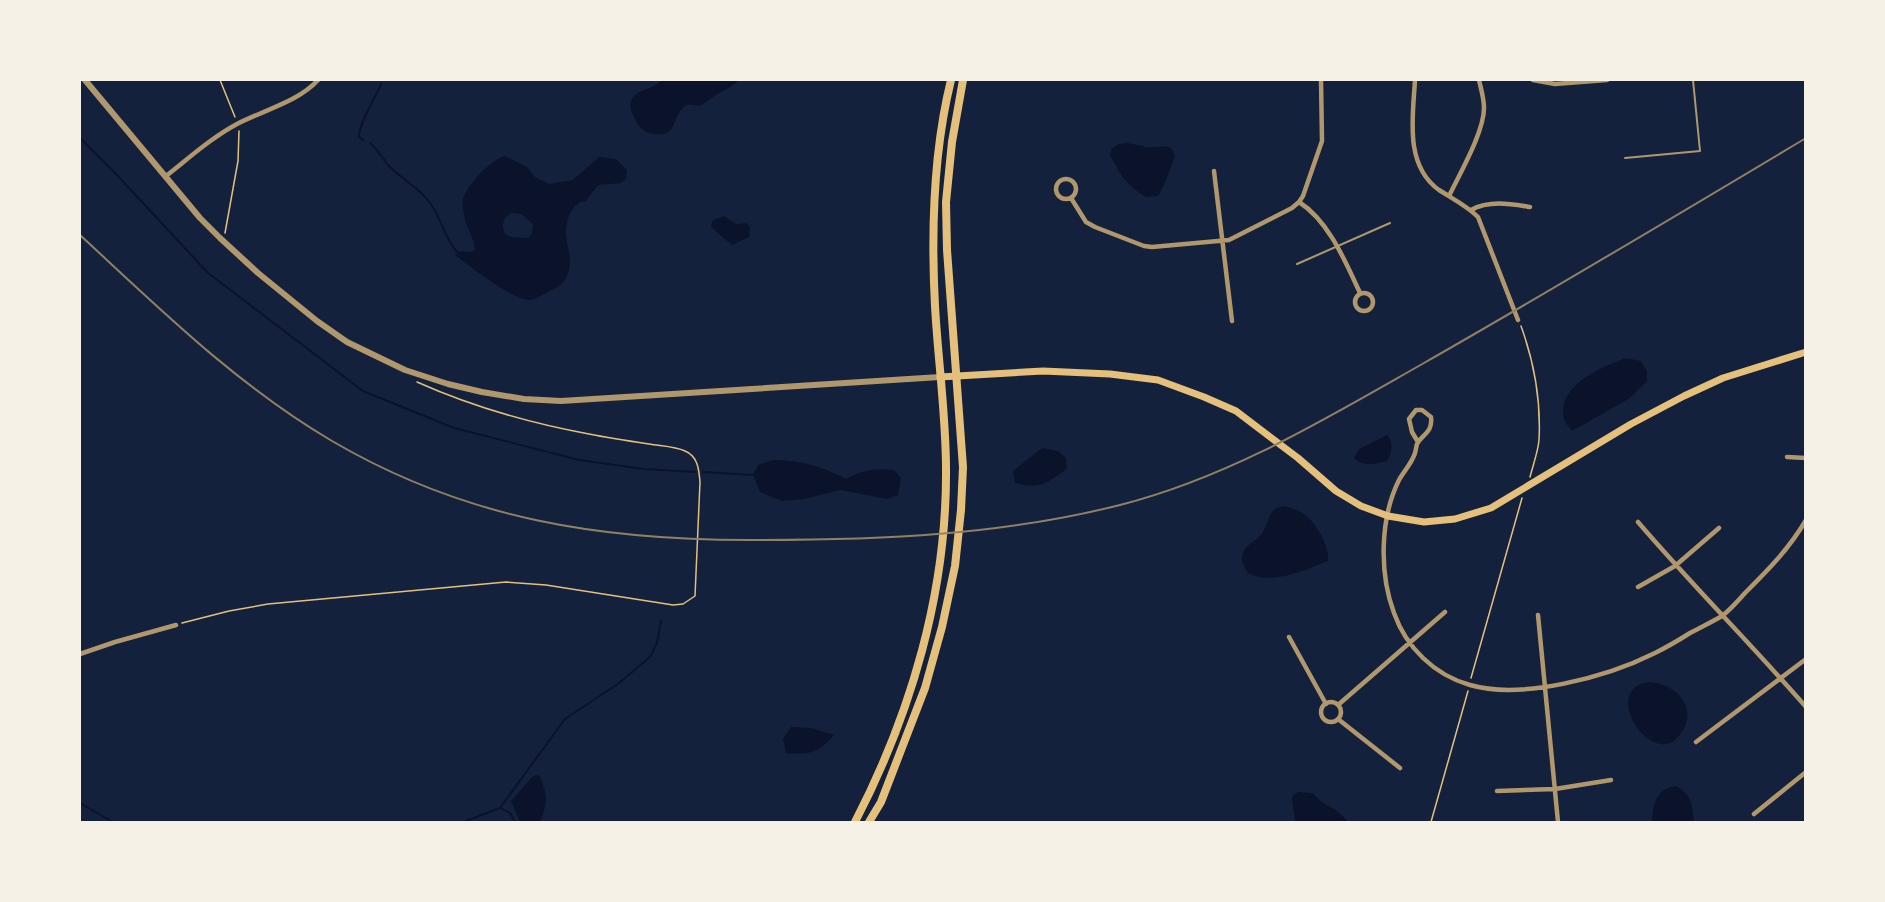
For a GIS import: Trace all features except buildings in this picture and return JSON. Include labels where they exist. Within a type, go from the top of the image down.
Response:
[{"type":"main road","points":[[855,822],[866,802],[913,687],[928,627],[939,566],[945,510],[946,468],[933,250],[934,201],[940,139],[951,80]]},
{"type":"main road","points":[[869,822],[880,802],[925,688],[942,627],[955,566],[963,467],[947,250],[946,202],[952,142],[963,80]]},
{"type":"main road","points":[[940,377],[1043,371],[1110,374],[1158,380],[1236,411],[1336,490],[1361,506],[1388,516],[1424,522],[1455,519],[1491,508],[1631,424],[1684,396],[1723,378],[1806,352]]},
{"type":"street","points":[[85,80],[200,218],[266,280],[347,342],[405,370],[482,392],[524,399],[589,401],[940,377]]},
{"type":"street","points":[[166,176],[215,137],[298,95],[318,80]]},
{"type":"street","points":[[1071,198],[1086,222],[1144,246],[1221,241],[1236,237],[1292,208],[1299,202],[1322,141],[1321,80]]},
{"type":"street","points":[[1415,80],[1413,144],[1425,174],[1433,185],[1478,217],[1518,320]]},
{"type":"street","points":[[1449,196],[1483,119],[1484,108],[1479,80]]},
{"type":"street","points":[[1533,80],[1554,84],[1607,80]]},
{"type":"street","points":[[1214,171],[1232,321]]},
{"type":"street","points":[[1068,180],[1075,186],[1075,192],[1071,198],[1065,199],[1058,194],[1056,188],[1062,181],[1068,180]]},
{"type":"street","points":[[1299,202],[1305,206],[1338,246],[1360,293]]},
{"type":"street","points":[[1471,210],[1478,206],[1500,204],[1530,207]]},
{"type":"street","points":[[1360,293],[1366,293],[1373,299],[1371,308],[1366,311],[1356,306],[1355,300],[1360,293]]},
{"type":"street","points":[[1418,442],[1412,432],[1409,419],[1416,410],[1422,410],[1431,417],[1431,423],[1427,434],[1418,442],[1415,454],[1399,480],[1392,498],[1384,536],[1385,585],[1394,614],[1409,644],[1443,674],[1469,685],[1513,689],[1546,687],[1587,678],[1654,654],[1723,615],[1780,558],[1806,520]]},
{"type":"street","points":[[1787,458],[1806,458]]},
{"type":"street","points":[[1638,522],[1806,707]]},
{"type":"street","points":[[1638,588],[1676,566],[1719,528]]},
{"type":"street","points":[[1338,705],[1445,612]]},
{"type":"street","points":[[1538,615],[1558,822]]},
{"type":"street","points":[[80,654],[176,625]]},
{"type":"street","points":[[1289,637],[1326,704]]},
{"type":"street","points":[[1696,742],[1806,659]]},
{"type":"street","points":[[1326,704],[1338,705],[1341,712],[1338,719],[1331,722],[1325,720],[1322,711],[1326,704]]},
{"type":"street","points":[[1338,719],[1400,768]]},
{"type":"street","points":[[1754,813],[1806,772]]},
{"type":"street","points":[[1497,791],[1556,789],[1611,780]]},
{"type":"lane","points":[[1624,158],[1700,151],[1693,80]]},
{"type":"lane","points":[[1297,264],[1390,223]]},
{"type":"path","points":[[220,80],[238,124],[240,138],[225,235],[220,238]]},
{"type":"path","points":[[1431,822],[1523,490],[1529,478],[1539,442],[1538,399],[1532,362],[1518,320]]},
{"type":"path","points":[[176,625],[229,611],[268,604],[506,582],[546,585],[674,605],[690,601],[696,592],[700,482],[698,466],[692,455],[684,450],[528,422],[455,399],[415,381]]},
{"type":"water","points":[[661,80],[739,80],[702,104],[686,106],[667,133],[653,134],[645,131],[639,125],[630,104],[635,95]]},
{"type":"water","points":[[1127,143],[1147,147],[1164,146],[1173,152],[1175,157],[1158,196],[1146,197],[1124,179],[1118,169],[1110,155],[1112,148]]},
{"type":"water","points":[[505,156],[527,167],[535,177],[549,184],[573,180],[599,157],[616,159],[627,170],[626,179],[621,183],[598,185],[586,201],[574,207],[566,228],[570,258],[568,274],[559,286],[531,300],[503,289],[455,255],[460,251],[475,250],[463,211],[463,201],[469,187],[499,158]],"holes":[[[512,213],[521,214],[533,224],[532,233],[528,238],[511,237],[505,234],[503,227],[505,219]]]},
{"type":"water","points":[[724,216],[736,224],[746,223],[750,227],[749,237],[732,245],[711,225],[713,220]]},
{"type":"water","points":[[1626,358],[1641,361],[1647,371],[1647,381],[1630,398],[1572,431],[1565,421],[1563,407],[1567,396],[1583,379]]},
{"type":"water","points":[[1387,435],[1392,448],[1387,461],[1365,464],[1354,458],[1359,449]]},
{"type":"water","points":[[1042,448],[1058,451],[1066,458],[1067,469],[1043,484],[1031,486],[1015,483],[1013,471]]},
{"type":"water","points":[[773,460],[811,465],[846,479],[869,470],[894,470],[901,478],[898,495],[887,499],[841,490],[804,499],[782,501],[760,492],[753,475],[758,465]]},
{"type":"water","points":[[1285,506],[1305,515],[1315,526],[1324,540],[1328,561],[1279,577],[1259,577],[1249,574],[1242,561],[1243,552],[1261,535],[1273,511]]},
{"type":"water","points":[[1649,682],[1670,688],[1678,694],[1687,710],[1684,729],[1676,739],[1665,744],[1654,742],[1643,734],[1634,723],[1629,710],[1629,698],[1635,688]]},
{"type":"water","points":[[791,727],[811,728],[834,735],[813,752],[786,753],[783,739]]},
{"type":"water","points":[[533,776],[540,776],[546,799],[540,822],[520,822],[511,801]]},
{"type":"water","points":[[1676,786],[1688,797],[1694,822],[1652,822],[1654,804],[1659,794]]},
{"type":"water","points":[[1298,792],[1312,793],[1349,822],[1295,822],[1292,798]]},
{"type":"waterway","points":[[363,140],[359,137],[361,125],[381,84]]},
{"type":"waterway","points":[[80,138],[208,273],[363,391],[454,428],[579,460],[644,469],[695,472]]},
{"type":"waterway","points":[[370,143],[393,170],[426,197],[449,241],[458,253]]},
{"type":"waterway","points":[[703,472],[753,475]]},
{"type":"waterway","points":[[463,822],[500,808],[565,719],[619,683],[650,657],[657,643],[661,621]]},
{"type":"waterway","points":[[80,803],[109,820]]},
{"type":"waterway","points":[[501,808],[510,813],[515,822]]},
{"type":"railway","points":[[80,235],[201,345],[264,396],[332,441],[383,468],[434,490],[486,507],[538,520],[591,530],[645,536],[758,540],[895,537],[986,529],[1076,515],[1161,493],[1239,462],[1314,425],[1424,363],[1806,138]]}]
